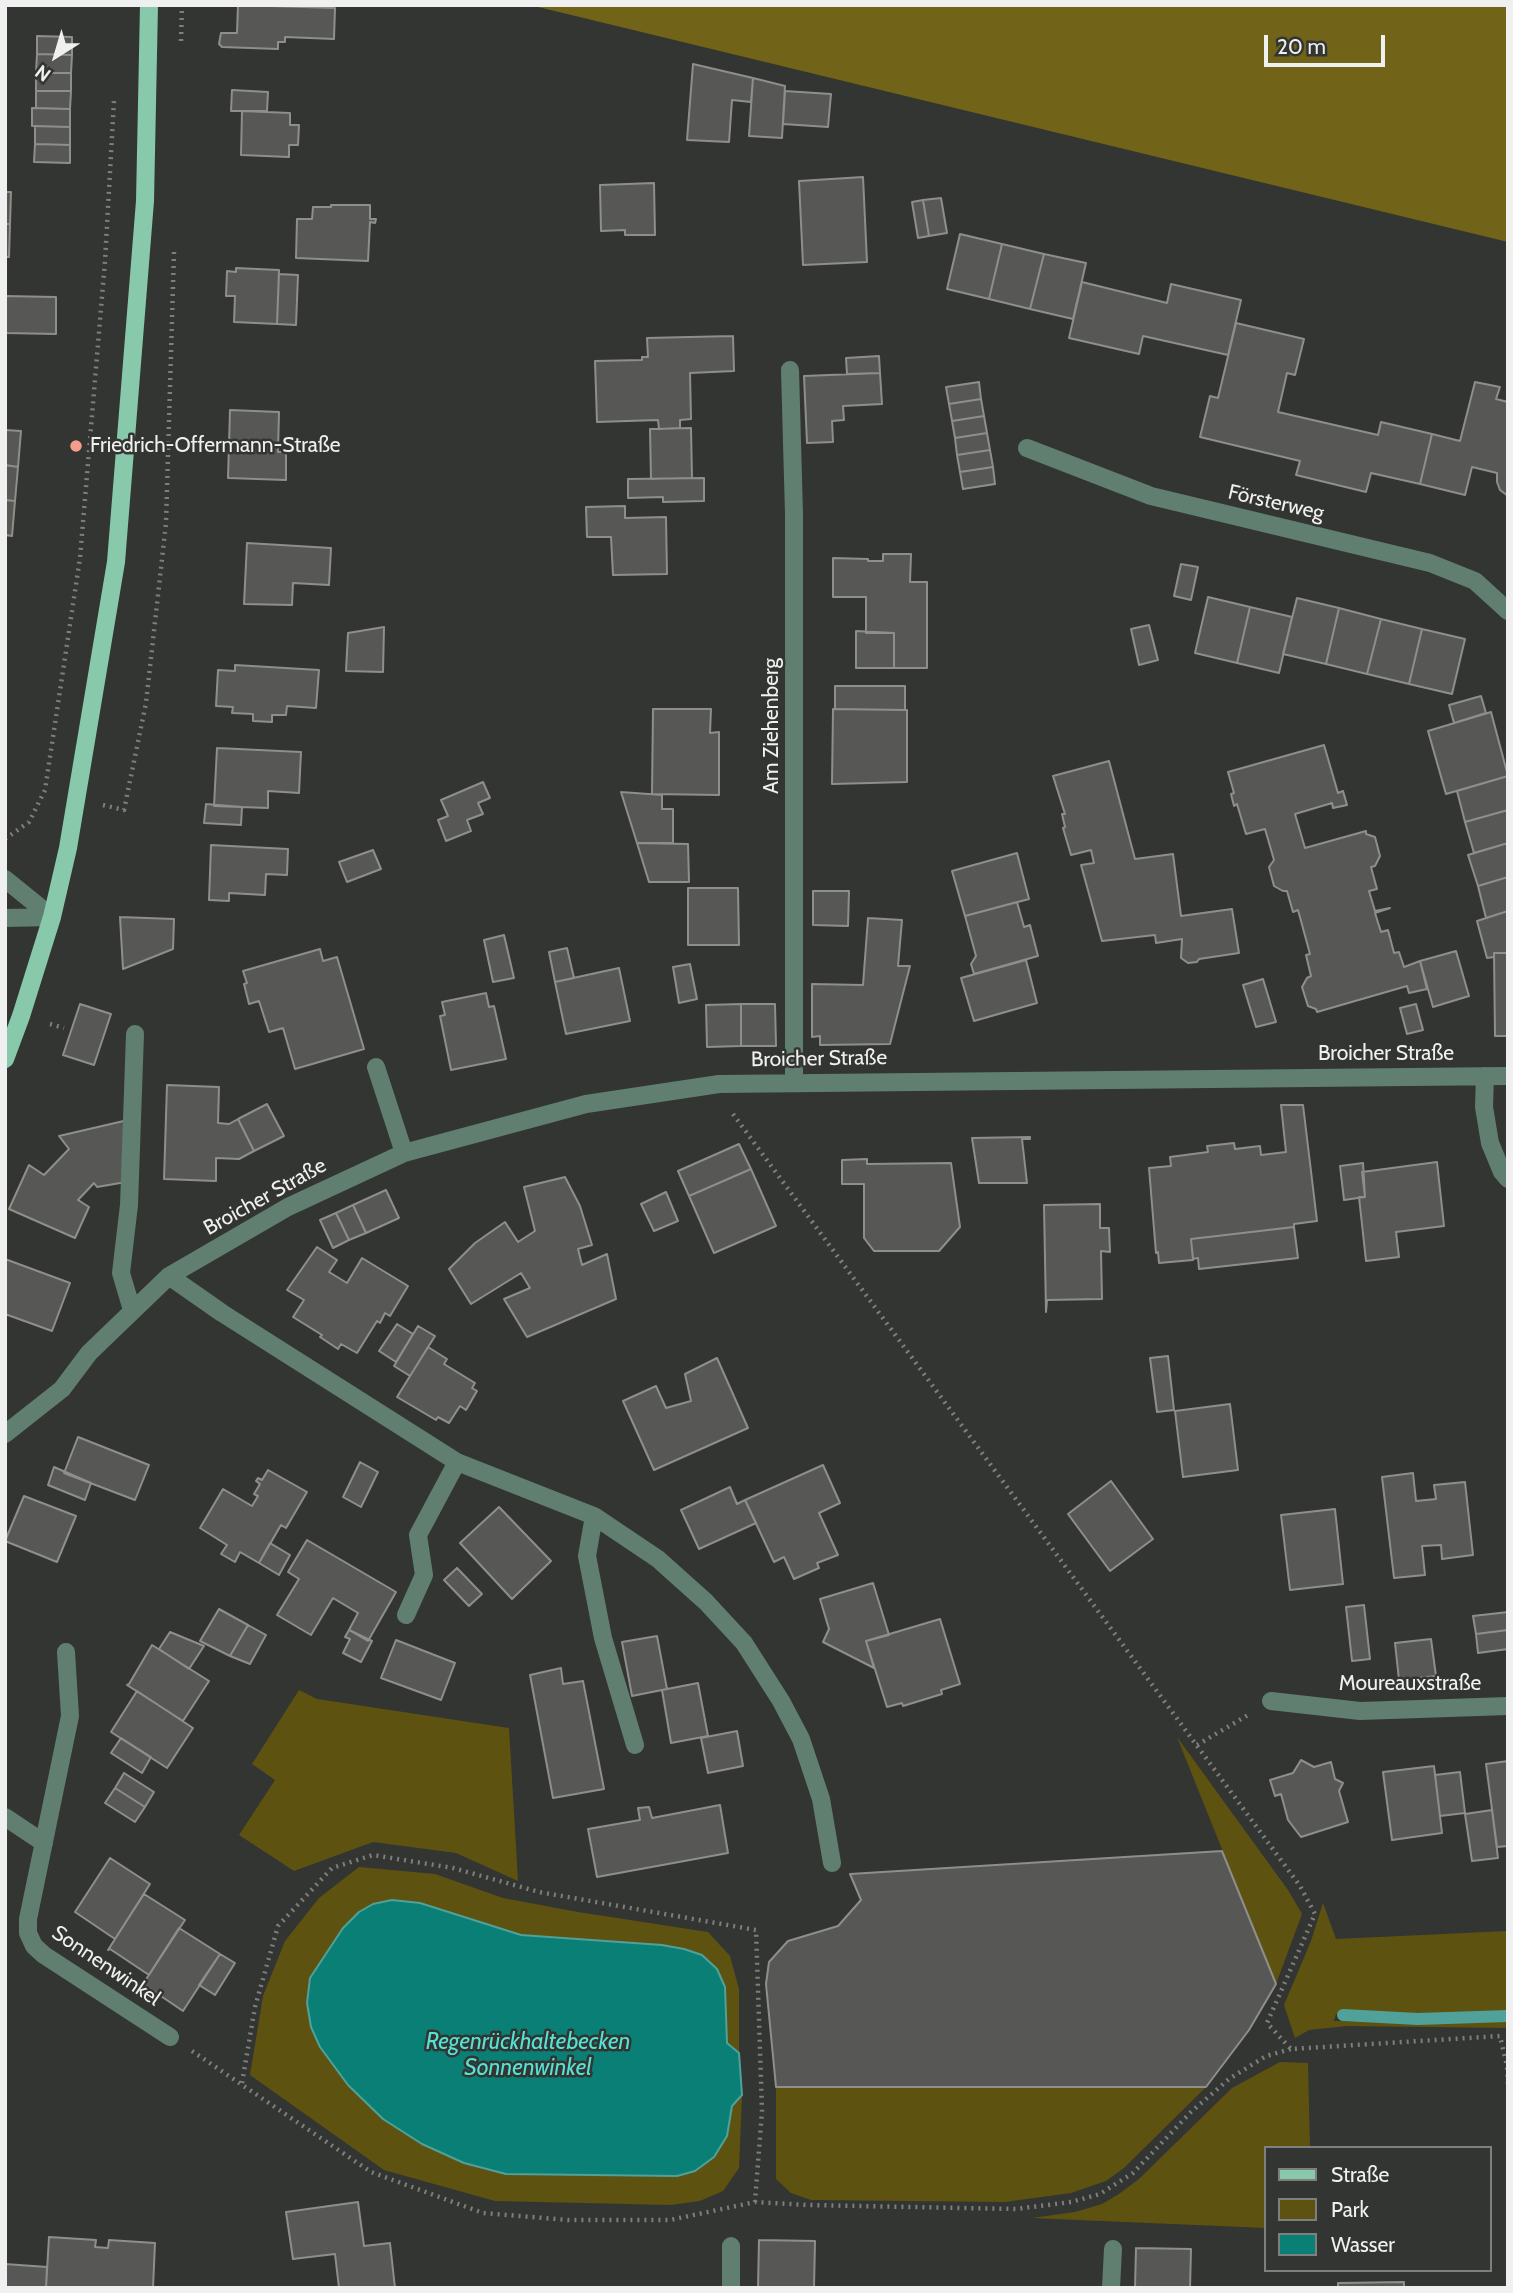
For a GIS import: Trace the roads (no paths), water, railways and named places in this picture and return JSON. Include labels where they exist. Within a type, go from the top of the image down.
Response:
[{"type":"main road","points":[[5,1059],[52,917],[68,848],[83,772],[116,562],[145,201],[149,5]]},
{"type":"street","name":"Am Ziehenberg","points":[[790,370],[794,527],[794,1082]]},
{"type":"street","name":"Försterweg","points":[[1027,448],[1151,496],[1430,563],[1475,581],[1508,611]]},
{"type":"street","points":[[5,878],[52,917]]},
{"type":"street","points":[[5,918],[52,917]]},
{"type":"street","points":[[132,1310],[121,1273],[129,1205],[135,1034]]},
{"type":"street","points":[[376,1067],[404,1153]]},
{"type":"street","points":[[1485,1076],[1484,1107],[1490,1143],[1502,1172],[1508,1179]]},
{"type":"street","name":"Broicher Straße","points":[[5,1434],[62,1389],[89,1353],[169,1276],[288,1207],[404,1153],[586,1104],[719,1084],[1508,1076]]},
{"type":"street","points":[[169,1276],[222,1313],[457,1462],[594,1516],[658,1559],[706,1602],[744,1643],[781,1701],[801,1739],[821,1799],[832,1863]]},
{"type":"street","points":[[406,1615],[424,1575],[418,1535],[457,1462]]},
{"type":"street","points":[[594,1516],[587,1556],[603,1638],[635,1745]]},
{"type":"street","name":"Sonnenwinkel","points":[[66,1651],[70,1716],[28,1919],[28,1933],[34,1946],[44,1955],[170,2037]]},
{"type":"street","name":"Moureauxstraße","points":[[1271,1701],[1360,1711],[1508,1706]]},
{"type":"street","points":[[5,1818],[44,1843]]},
{"type":"street","points":[[731,2246],[731,2288]]},
{"type":"street","points":[[1111,2288],[1113,2249]]},
{"type":"water","name":"Regenrückhaltebecken Sonnenwinkel","points":[[392,1900],[420,1903],[521,1935],[662,1945],[702,1955],[717,1969],[725,1987],[727,2043],[739,2053],[742,2095],[732,2106],[727,2136],[714,2157],[695,2171],[677,2176],[506,2174],[464,2163],[422,2144],[383,2119],[348,2085],[320,2047],[311,2027],[307,2003],[310,1978],[343,1928],[359,1912],[373,1904]]},
{"type":"waterway","points":[[1343,2015],[1418,2019],[1508,2016]]},
{"type":"place","name":"Friedrich-Offermann-Straße","points":[[76,446]]}]
